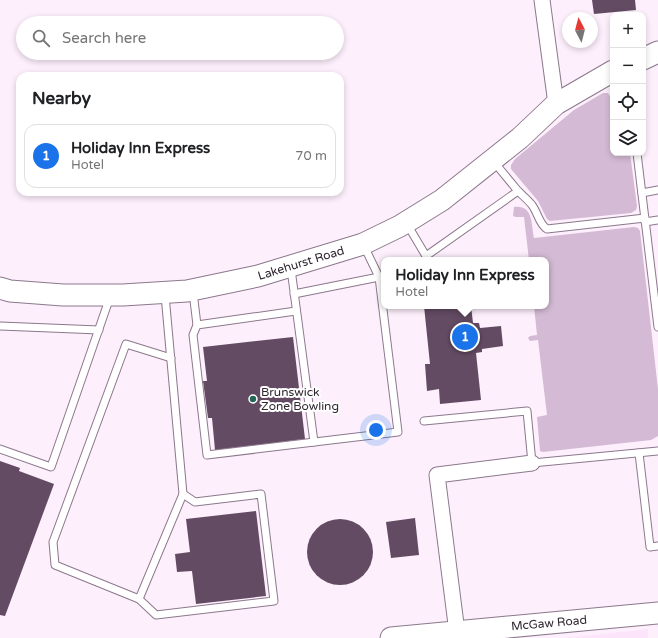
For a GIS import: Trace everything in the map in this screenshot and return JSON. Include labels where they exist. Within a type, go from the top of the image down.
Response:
[{"type":"street","points":[[542,0],[556,104]]},
{"type":"street","points":[[646,57],[658,52]]},
{"type":"street","name":"Lakehurst Road","points":[[0,288],[10,291],[63,295],[111,295],[192,290],[258,276],[363,244],[406,222],[442,200],[520,138],[556,104],[610,76]]},
{"type":"street","points":[[457,632],[437,475],[532,463]]},
{"type":"street","name":"McGaw Road","points":[[391,638],[658,613]]},
{"type":"lane","points":[[637,156],[658,328]]},
{"type":"lane","points":[[493,160],[518,191],[531,204],[538,214],[542,226],[547,229],[658,220]]},
{"type":"lane","points":[[642,193],[658,190]]},
{"type":"lane","points":[[406,222],[426,256],[518,191]]},
{"type":"lane","points":[[363,244],[379,276],[381,292]]},
{"type":"lane","points":[[290,267],[314,442]]},
{"type":"lane","points":[[294,294],[379,276]]},
{"type":"lane","points":[[192,290],[197,325],[193,335],[207,455],[398,432],[383,309]]},
{"type":"lane","points":[[139,599],[182,494],[165,292]]},
{"type":"lane","points":[[0,449],[50,467],[111,295]]},
{"type":"lane","points":[[197,325],[296,311]]},
{"type":"lane","points":[[0,326],[99,330]]},
{"type":"lane","points":[[170,358],[126,344],[53,542],[55,565],[139,599],[156,615],[274,601],[261,494],[195,502],[182,494]]},
{"type":"lane","points":[[424,421],[527,411],[532,463],[658,451]]},
{"type":"lane","points":[[639,453],[650,547],[658,546]]},
{"type":"shaded area","points":[[603,93],[608,93],[610,96],[610,156],[630,156],[637,206],[636,210],[631,213],[550,221],[547,219],[538,201],[511,169],[511,165],[515,159],[574,110]]},
{"type":"shaded area","points":[[514,207],[525,209],[532,222],[534,238],[634,227],[638,228],[640,231],[658,389],[658,436],[651,440],[543,452],[540,451],[537,417],[547,415],[538,340],[530,341],[528,338],[530,336],[537,335],[534,309],[549,309],[549,257],[529,257],[524,217],[513,216]]},
{"type":"shaded area","points":[[648,629],[648,638],[565,638]]},
{"type":"building","points":[[592,0],[635,0],[636,10],[598,14],[598,12],[594,12]]},
{"type":"building","points":[[424,309],[471,309],[473,323],[479,323],[480,328],[501,326],[503,346],[482,349],[482,352],[476,353],[481,400],[440,404],[439,389],[427,391],[425,364],[430,364]]},
{"type":"building","name":"Brunswick Zone Bowling","points":[[293,337],[305,439],[215,450],[212,418],[208,418],[203,381],[207,381],[203,347]]},
{"type":"building","points":[[0,461],[20,468],[19,471],[54,484],[5,616],[0,615]]},
{"type":"building","points":[[256,511],[266,596],[196,604],[192,571],[177,572],[175,554],[190,552],[186,519]]},
{"type":"building","points":[[415,518],[419,555],[391,558],[386,522]]},
{"type":"building","points":[[334,519],[346,519],[358,524],[368,534],[373,546],[371,565],[358,580],[346,585],[334,585],[322,580],[312,570],[307,558],[307,546],[312,534],[322,524]]},
{"type":"place","name":"Holiday Inn Express","points":[[465,337]]},
{"type":"place","name":"Brunswick Zone Bowling","points":[[253,399]]}]
